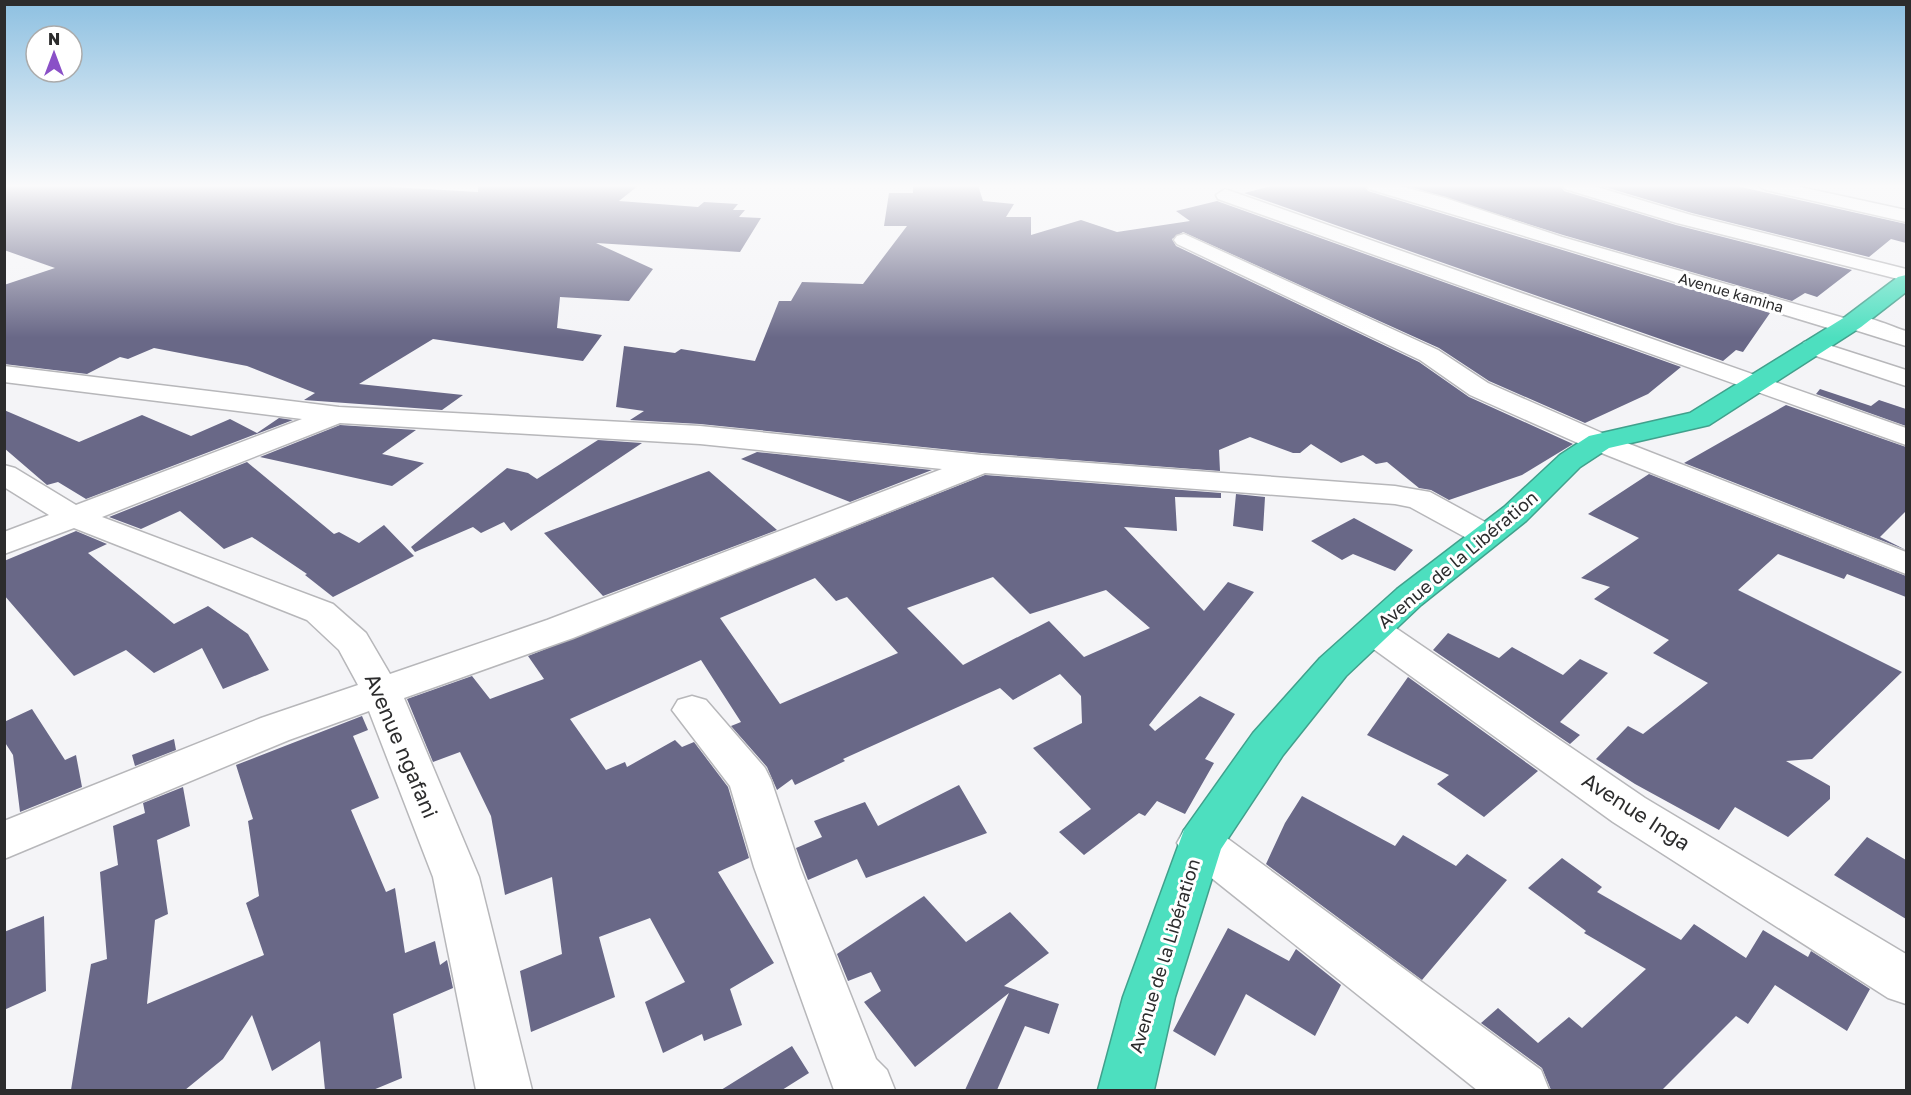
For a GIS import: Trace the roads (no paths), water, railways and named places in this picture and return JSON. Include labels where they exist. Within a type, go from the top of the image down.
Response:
[{"type":"highway","name":"Avenue de la Libération","points":[[1126,1090],[1149,997],[1200,843],[1268,744],[1333,667],[1409,597],[1485,535],[1515,514],[1570,461],[1599,442],[1699,419],[1850,324],[1906,282]]},
{"type":"street","points":[[1337,236],[1446,276],[1569,315],[1754,384],[1906,437]]},
{"type":"street","name":"Avenue kamina","points":[[1540,236],[1906,339]]},
{"type":"street","points":[[1752,236],[1906,275]]},
{"type":"street","points":[[1184,240],[1429,355],[1479,389],[1599,442],[1906,564]]},
{"type":"street","points":[[1813,347],[1906,378]]},
{"type":"street","points":[[4,374],[339,415],[700,435],[981,464],[1395,495],[1419,499],[1485,535]]},
{"type":"street","points":[[4,544],[339,415]]},
{"type":"street","points":[[4,841],[275,729],[560,629],[981,464]]},
{"type":"street","name":"Avenue ngafani","points":[[4,474],[74,516],[320,612],[354,642],[381,691],[456,877],[504,1090]]},
{"type":"street","name":"Avenue Inga","points":[[1374,631],[1629,810],[1906,981]]},
{"type":"street","points":[[692,710],[750,780],[777,867],[856,1078],[867,1090]]},
{"type":"street","points":[[1200,843],[1521,1090]]}]
